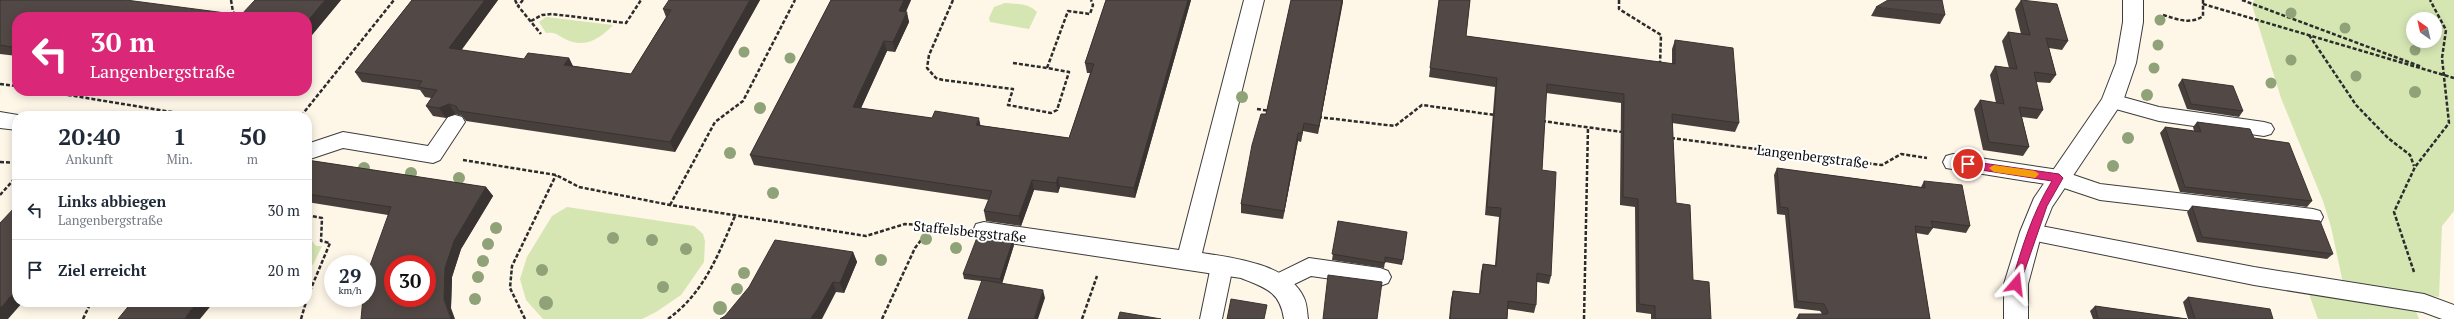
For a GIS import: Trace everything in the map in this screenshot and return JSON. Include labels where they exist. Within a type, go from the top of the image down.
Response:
[{"type":"street","points":[[1188,261],[1254,0]]},
{"type":"street","points":[[2016,319],[2016,284],[2031,232],[2042,204],[2059,178],[2090,137],[2112,101],[2126,62],[2133,4]]},
{"type":"street","points":[[0,120],[12,121]]},
{"type":"street","name":"Staffelsbergstraße","points":[[984,231],[1243,269],[1278,283],[1293,300],[1296,319]]},
{"type":"lane","points":[[2112,101],[2159,114],[2264,129]]},
{"type":"lane","points":[[312,150],[343,140],[433,155],[455,122]]},
{"type":"lane","points":[[1953,162],[2059,178],[2100,192],[2313,217]]},
{"type":"lane","points":[[2031,232],[2254,276],[2424,302],[2454,314]]},
{"type":"lane","points":[[1211,319],[1222,266]]},
{"type":"lane","points":[[1278,283],[1309,267],[1380,277]]},
{"type":"path","points":[[231,0],[233,12]]},
{"type":"path","points":[[305,111],[394,0]]},
{"type":"path","points":[[515,0],[518,6],[541,34]]},
{"type":"path","points":[[518,6],[523,0]]},
{"type":"path","points":[[531,21],[542,15],[552,14],[626,23],[641,0]]},
{"type":"path","points":[[670,205],[715,122],[743,101],[795,0]]},
{"type":"path","points":[[953,0],[929,55],[927,68],[936,78],[1013,90],[1008,105],[1051,113],[1057,110],[1069,72],[1013,63]]},
{"type":"path","points":[[1047,68],[1068,12],[1090,14],[1092,0]]},
{"type":"path","points":[[1619,0],[1619,9],[1661,35],[1660,66]]},
{"type":"path","points":[[2133,4],[2188,21],[2198,21],[2203,16],[2203,0]]},
{"type":"path","points":[[2242,0],[2454,78]]},
{"type":"path","points":[[2424,302],[2394,212],[2415,166],[2449,123],[2442,58],[2446,30],[2430,0]]},
{"type":"path","points":[[2203,4],[2443,74]]},
{"type":"path","points":[[2309,35],[2356,105],[2388,138],[2410,155],[2415,166]]},
{"type":"path","points":[[0,84],[12,85]]},
{"type":"path","points":[[74,96],[166,111]]},
{"type":"path","points":[[1316,116],[1395,126],[1422,105],[1501,116]]},
{"type":"path","points":[[1228,106],[1276,112]]},
{"type":"path","points":[[1541,121],[1627,132]]},
{"type":"path","points":[[1584,319],[1588,127]]},
{"type":"path","name":"Langenbergstraße","points":[[1666,137],[1882,165],[1901,154],[1953,162]]},
{"type":"path","name":"Staffelsbergstraße","points":[[433,155],[556,175],[579,187],[670,205],[866,236],[905,224],[984,231]]},
{"type":"path","points":[[0,162],[12,163]]},
{"type":"path","points":[[525,319],[510,288],[512,266],[556,175]]},
{"type":"path","points":[[0,195],[12,182]]},
{"type":"path","points":[[312,216],[322,218],[321,242],[330,243],[312,282]]},
{"type":"path","points":[[668,319],[683,310],[700,290],[735,216]]},
{"type":"path","points":[[882,319],[915,248],[932,226]]},
{"type":"path","points":[[1082,319],[1106,249]]},
{"type":"path","points":[[83,319],[89,307]]},
{"type":"path","points":[[301,319],[305,307]]},
{"type":"green space","points":[[2254,0],[2454,0],[2454,211],[2442,226],[2439,297],[2343,283],[2331,227],[2323,201],[2281,98],[2252,5]]},
{"type":"green space","points":[[1005,3],[1026,5],[1037,12],[1029,29],[990,22],[989,18],[994,7]]},
{"type":"green space","points":[[546,17],[613,25],[597,38],[585,43],[579,43],[572,42],[554,33],[546,33],[539,22]]},
{"type":"green space","points":[[567,207],[694,226],[703,234],[705,241],[704,262],[681,295],[656,312],[642,319],[543,319],[526,300],[520,279],[527,257],[552,216]]},
{"type":"green space","points":[[312,241],[316,246],[322,246],[313,265]]},
{"type":"green space","points":[[2309,294],[2416,311],[2419,319],[2318,319]]},
{"type":"building","points":[[0,0],[126,0],[218,12],[12,12],[12,47],[0,45]]},
{"type":"building","points":[[255,0],[325,0],[312,16],[312,12],[244,12]]},
{"type":"building","points":[[412,0],[485,0],[449,48],[524,59],[528,53],[569,58],[564,65],[631,74],[671,10],[663,9],[669,0],[750,0],[670,142],[459,111],[456,106],[449,104],[439,108],[426,106],[437,90],[418,87],[422,81],[355,72]]},
{"type":"building","points":[[831,0],[904,0],[899,11],[907,12],[893,42],[884,41],[853,107],[932,118],[935,111],[979,118],[976,125],[1069,138],[1094,64],[1085,63],[1106,0],[1188,0],[1134,188],[1058,177],[1056,183],[1032,180],[1019,216],[984,211],[992,191],[750,155]]},
{"type":"building","points":[[1291,0],[1342,0],[1319,126],[1304,123],[1302,133],[1298,133],[1284,211],[1241,204],[1252,145],[1261,114],[1266,114]]},
{"type":"building","points":[[1439,0],[1470,0],[1466,36],[1675,64],[1675,40],[1733,48],[1739,123],[1672,114],[1676,203],[1690,205],[1693,280],[1709,282],[1711,319],[1655,319],[1655,306],[1639,304],[1638,199],[1623,197],[1624,94],[1547,84],[1542,170],[1556,172],[1551,276],[1537,273],[1536,305],[1508,301],[1507,319],[1450,319],[1453,291],[1480,294],[1483,264],[1496,266],[1501,208],[1487,207],[1497,78],[1430,68]]},
{"type":"building","points":[[1888,0],[1942,0],[1945,15],[1876,7]]},
{"type":"building","points":[[2021,0],[2057,4],[2068,41],[2046,38],[2056,75],[2034,72],[2043,110],[2019,107],[2029,147],[1989,142],[1980,100],[2004,104],[1995,66],[2017,69],[2008,32],[2030,35]]},
{"type":"building","points":[[2182,79],[2233,86],[2243,111],[2191,104]]},
{"type":"building","points":[[2197,122],[2250,129],[2254,138],[2289,143],[2312,201],[2185,187],[2165,127],[2201,132]]},
{"type":"building","points":[[312,161],[486,187],[454,241],[445,268],[444,300],[451,319],[361,319],[362,307],[376,307],[376,255],[374,255],[391,207],[312,195]]},
{"type":"building","points":[[1777,168],[1925,188],[1924,181],[1962,185],[1970,226],[1931,221],[1933,228],[1915,226],[1930,319],[1799,319],[1799,314],[1827,314],[1828,312],[1824,304],[1797,301],[1788,208],[1780,207]]},
{"type":"building","points":[[2192,206],[2320,221],[2333,254],[2202,237]]},
{"type":"building","points":[[12,210],[12,295],[0,308],[0,223]]},
{"type":"building","points":[[1338,221],[1407,232],[1403,260],[1385,257],[1385,263],[1332,254]]},
{"type":"building","points":[[978,235],[1013,240],[1000,279],[963,274]]},
{"type":"building","points":[[775,240],[853,252],[840,283],[833,282],[810,319],[720,319],[725,316],[749,287]]},
{"type":"building","points":[[1328,275],[1382,282],[1377,319],[1323,319]]},
{"type":"building","points":[[982,280],[1043,290],[1034,319],[968,319]]},
{"type":"building","points":[[2188,297],[2270,309],[2273,319],[2195,319]]},
{"type":"building","points":[[1231,299],[1267,305],[1264,319],[1227,319]]},
{"type":"building","points":[[2095,306],[2187,319],[2098,319]]},
{"type":"building","points":[[128,307],[193,307],[184,319],[118,319]]},
{"type":"building","points":[[1120,312],[1161,319],[1118,319]]},
{"type":"slow traffic","points":[[1994,168],[2035,174]]},
{"type":"route","points":[[1968,164],[2059,178],[2042,204],[2031,232],[2016,284]]}]
